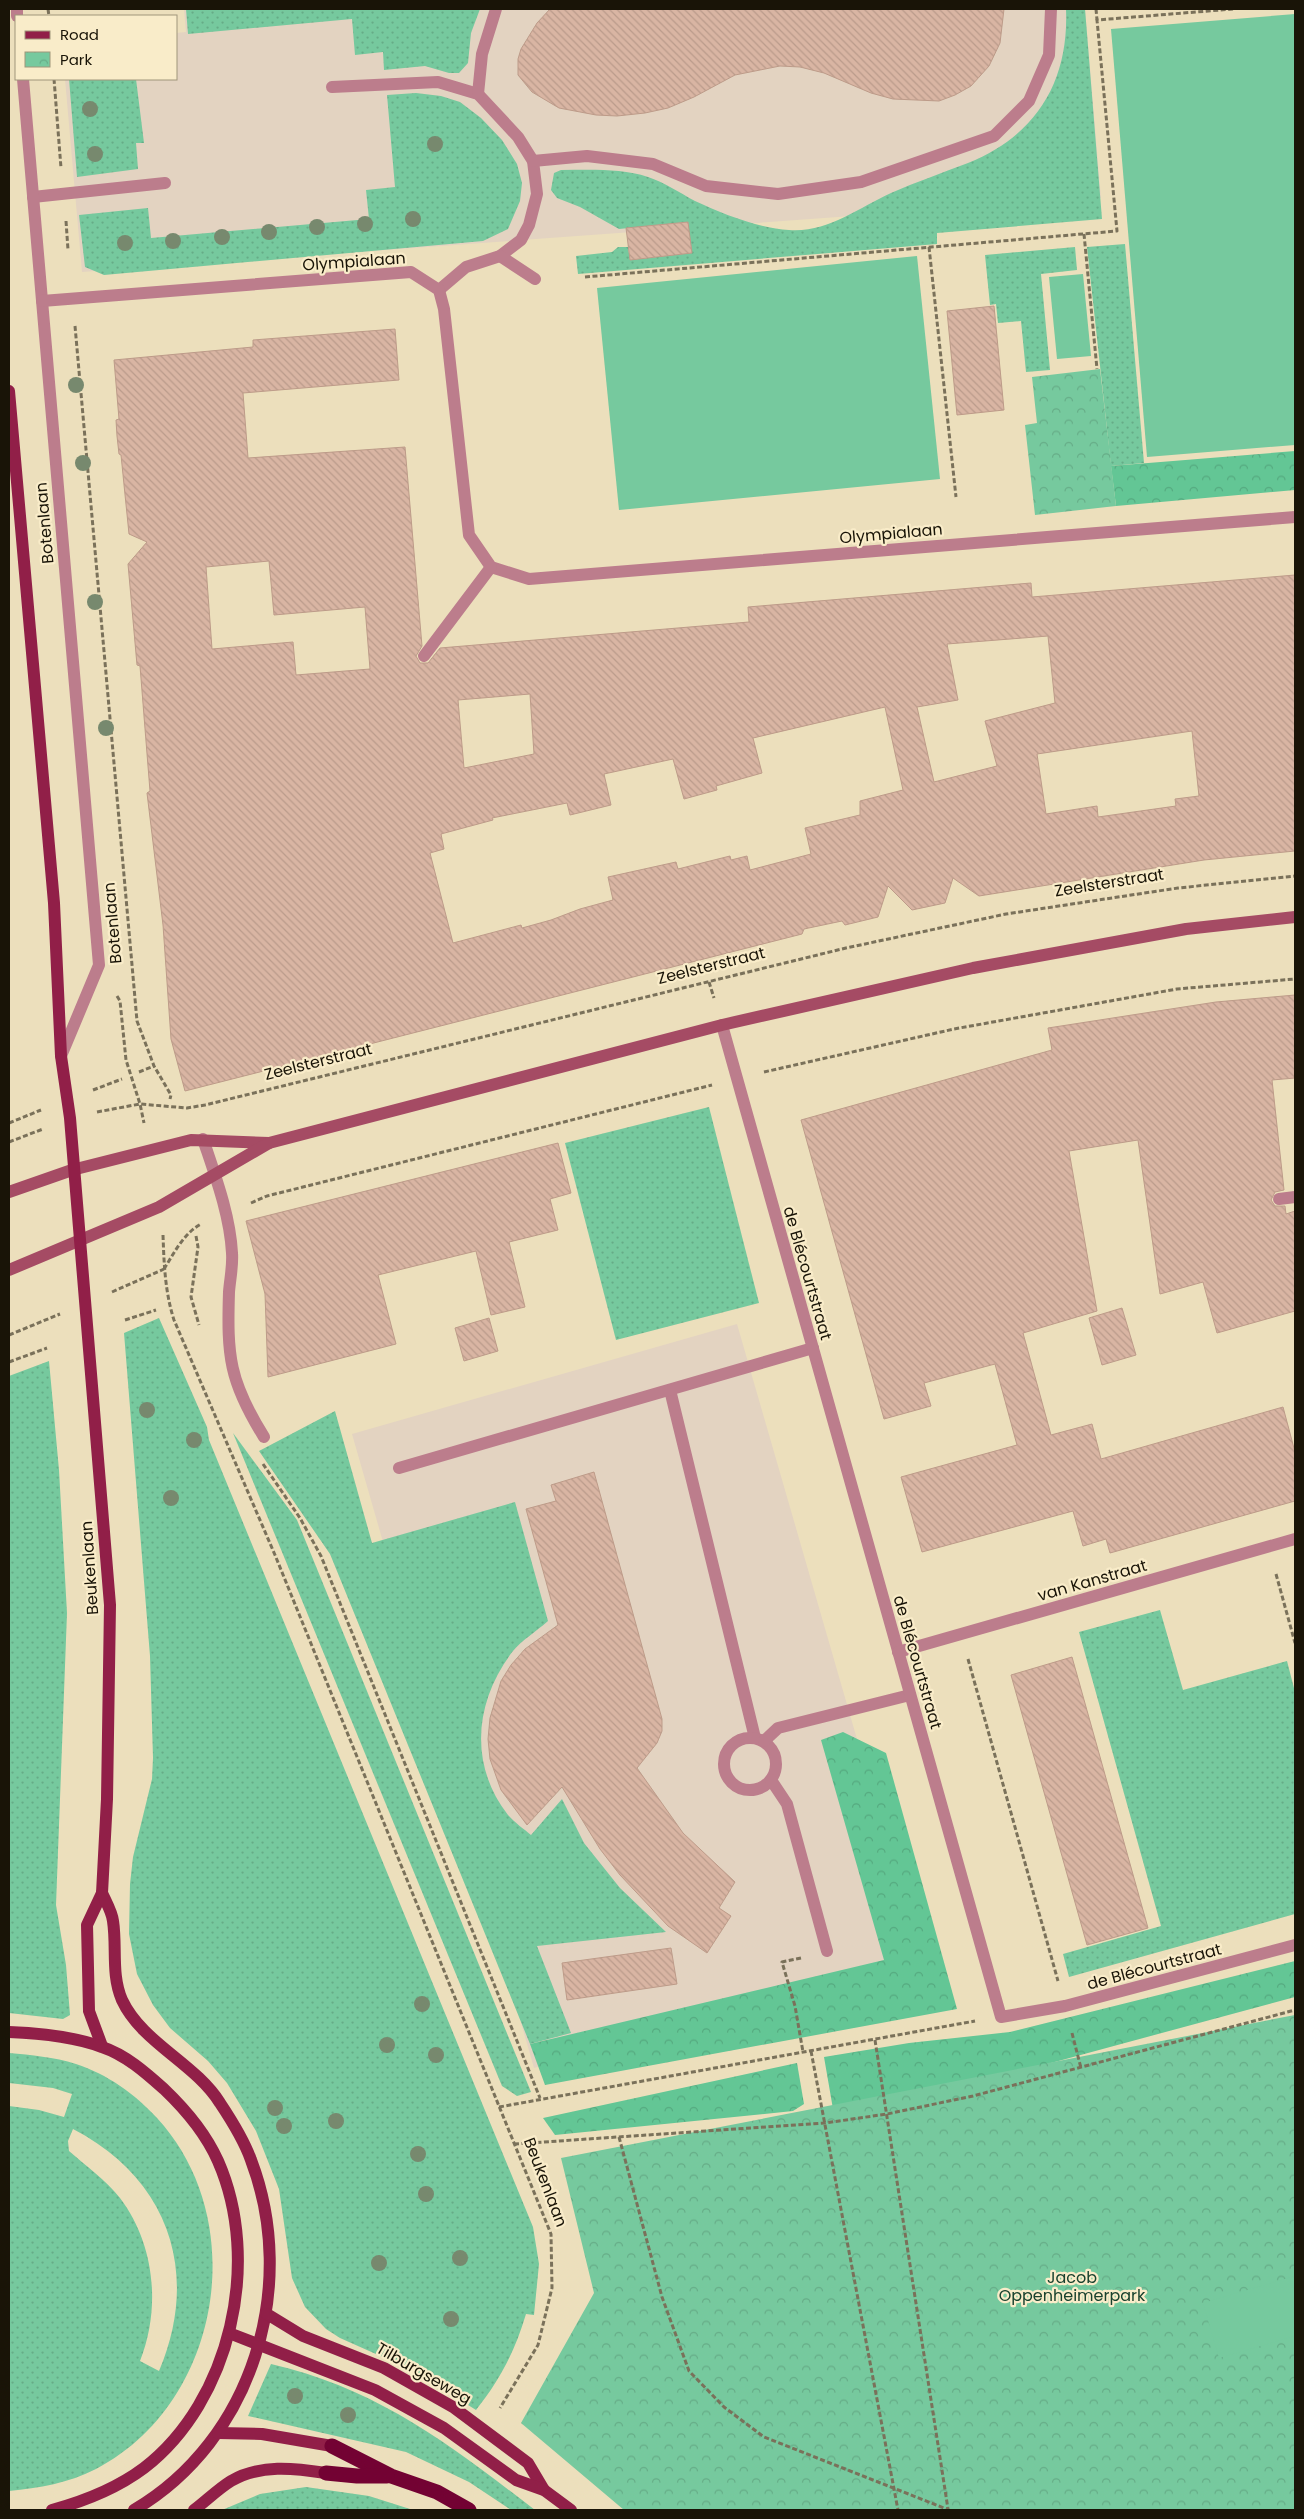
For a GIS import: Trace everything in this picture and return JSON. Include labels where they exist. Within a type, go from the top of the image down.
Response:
[{"type":"highway","points":[[332,2446],[391,2476],[437,2492],[469,2510]]},
{"type":"highway","points":[[326,2473],[357,2476],[391,2476]]},
{"type":"main road","name":"Botenlaan","points":[[9,391],[54,903],[61,1056],[70,1118],[72,1170]]},
{"type":"main road","name":"Beukenlaan","points":[[72,1170],[110,1605],[107,1799],[102,1893],[87,1925],[89,2011],[102,2046]]},
{"type":"main road","name":"Beukenlaan","points":[[102,1893],[114,1920],[116,1980],[122,1999],[130,2013],[150,2035],[199,2078],[219,2101],[251,2159],[262,2195],[268,2236],[267,2314],[259,2347],[238,2400],[218,2433],[197,2458],[174,2481],[134,2510]]},
{"type":"main road","points":[[9,2032],[43,2034],[102,2046],[126,2059],[167,2092],[186,2112],[218,2161],[230,2199],[238,2263],[235,2305],[229,2333],[218,2364],[204,2393],[166,2448],[144,2468],[112,2489],[52,2510]]},
{"type":"main road","name":"Tilburgseweg","points":[[267,2314],[303,2336],[384,2368],[452,2407],[528,2463],[544,2490]]},
{"type":"main road","name":"Tilburgseweg","points":[[229,2333],[259,2347],[375,2390],[444,2428],[516,2480],[544,2490],[571,2510]]},
{"type":"main road","points":[[218,2433],[262,2434],[332,2446]]},
{"type":"main road","points":[[194,2510],[231,2482],[258,2471],[294,2468],[326,2473]]},
{"type":"street","points":[[478,94],[482,54],[496,9]]},
{"type":"street","points":[[533,161],[587,156],[653,164],[706,186],[778,194],[862,182],[994,136],[1029,101],[1049,55],[1051,9]]},
{"type":"street","name":"Botenlaan","points":[[22,80],[100,965],[61,1056]]},
{"type":"street","points":[[332,87],[438,82],[478,94],[518,137],[533,161],[537,194],[529,224],[521,240],[500,256],[466,267],[438,290],[444,309],[469,535],[491,567],[424,656]]},
{"type":"street","points":[[33,197],[165,183]]},
{"type":"street","points":[[500,256],[534,279]]},
{"type":"street","name":"Olympialaan","points":[[42,301],[412,272],[438,290]]},
{"type":"street","name":"Olympialaan","points":[[491,567],[528,579],[1295,517]]},
{"type":"street","points":[[9,1270],[159,1207],[269,1143],[722,1025],[983,966],[1186,929],[1295,917]]},
{"type":"street","name":"de Blécourtstraat","points":[[722,1025],[1001,2017],[1065,2006],[1295,1945]]},
{"type":"street","points":[[203,1139],[225,1214],[232,1254],[229,1289],[229,1355],[245,1406],[264,1437]]},
{"type":"street","points":[[9,1192],[72,1170],[192,1140],[269,1143]]},
{"type":"street","points":[[1279,1199],[1295,1197]]},
{"type":"street","points":[[399,1468],[813,1348]]},
{"type":"street","points":[[670,1390],[759,1740],[775,1756],[776,1764],[771,1780],[759,1789],[743,1790],[736,1787],[725,1773],[725,1754],[730,1746],[746,1738],[759,1740],[778,1728],[910,1694]]},
{"type":"street","name":"van Kanstraat","points":[[898,1652],[1295,1539]]},
{"type":"street","points":[[771,1780],[787,1804],[827,1951]]},
{"type":"path","points":[[585,277],[1117,231],[1096,9]]},
{"type":"path","points":[[1097,20],[1233,9]]},
{"type":"path","points":[[1084,234],[1097,369]]},
{"type":"path","points":[[928,247],[956,497]]},
{"type":"path","name":"Botenlaan","points":[[74,317],[137,1021],[154,1066],[171,1095],[170,1099]]},
{"type":"path","name":"Zeelsterstraat","points":[[140,1104],[187,1108],[205,1105],[846,948],[1006,914],[1178,888],[1295,876]]},
{"type":"path","name":"Botenlaan","points":[[100,965],[120,1002],[126,1060],[140,1104]]},
{"type":"path","points":[[225,1214],[267,1196],[737,1078],[954,1029],[1158,993],[1295,979]]},
{"type":"path","points":[[139,1072],[154,1066]]},
{"type":"path","points":[[92,1091],[122,1079]]},
{"type":"path","points":[[9,1123],[45,1108]]},
{"type":"path","name":"Beukenlaan","points":[[225,1214],[194,1228],[164,1269],[169,1305],[274,1555],[550,2234],[552,2288],[538,2345],[500,2408]]},
{"type":"path","points":[[196,1236],[198,1247],[191,1297],[202,1334]]},
{"type":"path","points":[[125,1320],[156,1310]]},
{"type":"path","points":[[9,1362],[47,1348]]},
{"type":"path","points":[[258,1457],[300,1518],[321,1556],[540,2098]]},
{"type":"path","points":[[1268,1547],[1295,1643]]},
{"type":"path","points":[[961,1634],[1081,2068]]},
{"type":"path","points":[[803,2052],[795,2006],[782,1962],[827,1951]]},
{"type":"path","points":[[514,2144],[825,2122],[887,2114],[973,2096],[1295,2010]]},
{"type":"path","points":[[499,2107],[540,2098],[1001,2017]]},
{"type":"path","points":[[619,2137],[662,2297],[689,2371],[724,2407],[764,2437],[949,2510],[875,2040]]},
{"type":"path","points":[[811,2051],[898,2510]]},
{"type":"shaded area","points":[[184,9],[1085,9],[1101,198],[82,272],[65,80],[178,80],[178,33],[186,32]]},
{"type":"shaded area","points":[[737,1324],[920,1957],[534,2068],[352,1434]]},
{"type":"green space","points":[[186,9],[480,9],[471,33],[468,63],[459,73],[449,73],[425,66],[384,70],[383,52],[355,55],[352,19],[188,34]]},
{"type":"green space","points":[[1066,9],[1085,9],[1102,219],[937,233],[937,244],[578,274],[576,256],[612,252],[618,247],[628,247],[630,260],[691,253],[688,222],[619,229],[580,207],[557,198],[551,190],[554,173],[561,170],[594,170],[638,174],[660,182],[695,201],[729,215],[777,229],[803,230],[829,224],[891,193],[968,163],[992,151],[1013,137],[1030,121],[1044,102],[1055,82],[1062,60]]},
{"type":"green space","points":[[1295,14],[1295,445],[1147,457],[1111,29]]},
{"type":"green space","points":[[69,80],[136,80],[144,143],[136,143],[138,169],[77,177]]},
{"type":"green space","points":[[416,93],[441,96],[460,102],[481,118],[502,140],[517,164],[522,183],[520,201],[508,229],[483,241],[104,275],[85,267],[79,215],[148,208],[151,238],[369,219],[366,190],[395,187],[387,95]]},
{"type":"green space","points":[[1125,244],[1144,463],[1111,466],[1087,247]]},
{"type":"green space","points":[[1075,247],[1077,270],[1041,274],[1050,370],[1026,372],[1021,321],[998,323],[996,304],[990,305],[985,255]]},
{"type":"green space","points":[[917,256],[940,479],[619,510],[597,288]]},
{"type":"green space","points":[[1083,274],[1091,356],[1057,359],[1049,277]]},
{"type":"green space","points":[[1100,369],[1116,506],[1035,515],[1025,425],[1037,423],[1032,377]]},
{"type":"green space","points":[[1295,451],[1295,490],[1116,506],[1111,466]]},
{"type":"green space","points":[[709,1107],[759,1303],[616,1340],[565,1143]]},
{"type":"green space","points":[[159,1318],[207,1427],[209,1440],[533,2227],[539,2264],[534,2315],[526,2314],[506,2365],[476,2410],[414,2371],[340,2338],[326,2329],[305,2307],[292,2278],[279,2189],[256,2131],[227,2083],[208,2061],[170,2028],[153,2005],[137,1974],[129,1934],[130,1884],[133,1857],[152,1779],[153,1758],[150,1656],[124,1333]]},
{"type":"green space","points":[[49,1361],[59,1470],[67,1613],[56,1905],[66,1965],[70,2015],[63,2019],[9,2013],[9,1376]]},
{"type":"green space","points":[[335,1411],[372,1543],[515,1502],[548,1621],[513,1651],[500,1670],[491,1690],[484,1711],[481,1732],[482,1754],[487,1775],[495,1795],[508,1815],[531,1835],[562,1799],[584,1843],[620,1888],[666,1932],[537,1946],[571,2033],[530,2044],[330,1554],[259,1451]]},
{"type":"green space","points":[[233,1433],[297,1520],[531,2092],[517,2096],[502,2086]]},
{"type":"green space","points":[[1160,1610],[1183,1690],[1287,1661],[1295,1692],[1295,1914],[1069,1977],[1063,1954],[1161,1926],[1079,1632]]},
{"type":"green space","points":[[843,1732],[886,1753],[957,2009],[545,2085],[530,2044],[884,1960],[821,1740]]},
{"type":"green space","points":[[1295,1961],[1295,1997],[936,2094],[833,2109],[824,2057],[909,2043],[1010,2032]]},
{"type":"green space","name":"Jacob Oppenheimerpark","points":[[1295,2015],[1295,2510],[624,2510],[521,2423],[594,2293],[561,2158]]},
{"type":"green space","points":[[9,2053],[43,2057],[76,2064],[99,2073],[139,2101],[157,2118],[187,2160],[205,2207],[212,2257],[209,2308],[195,2357],[172,2401],[138,2439],[96,2469],[54,2484],[9,2491],[9,2106],[39,2110],[64,2117],[72,2094],[53,2088],[9,2083]],"holes":[[[73,2129],[106,2149],[132,2174],[153,2201],[167,2231],[175,2264],[177,2298],[171,2334],[159,2371],[140,2361],[147,2341],[151,2320],[152,2298],[151,2277],[141,2235],[132,2216],[120,2198],[102,2179],[69,2151],[68,2141]]]},
{"type":"green space","points":[[797,2063],[804,2104],[793,2111],[555,2135],[543,2118]]},
{"type":"green space","points":[[1295,2276],[1295,2336],[1219,2358],[1203,2303]]},
{"type":"green space","points":[[271,2364],[346,2388],[380,2404],[443,2442],[535,2510],[511,2510],[469,2482],[406,2452],[248,2416]]},
{"type":"green space","points":[[306,2487],[369,2496],[410,2509],[222,2510],[260,2494]]},
{"type":"building","points":[[550,9],[1004,9],[1000,43],[989,66],[971,86],[939,101],[893,99],[871,93],[824,73],[800,67],[780,66],[735,75],[694,97],[668,108],[617,116],[596,115],[559,108],[532,92],[518,75],[518,59],[521,49],[537,23]]},
{"type":"building","points":[[688,222],[692,253],[630,260],[626,228]]},
{"type":"building","points":[[994,306],[1004,410],[957,415],[947,311]]},
{"type":"building","points":[[395,329],[399,380],[243,393],[248,458],[405,447],[422,646],[416,656],[420,663],[428,663],[440,648],[749,622],[748,607],[1031,583],[1032,597],[1295,575],[1295,851],[1204,860],[979,896],[953,878],[945,903],[912,910],[888,886],[878,917],[845,925],[842,921],[804,929],[802,934],[185,1091],[171,1039],[163,925],[147,793],[150,791],[140,666],[137,665],[128,564],[147,542],[129,534],[121,455],[119,454],[117,436],[116,420],[119,419],[114,360],[253,347],[253,340]],"holes":[[[269,561],[274,615],[365,607],[370,669],[296,675],[293,642],[212,649],[206,567]],[[1048,636],[1055,703],[985,721],[997,766],[934,782],[917,707],[958,700],[947,644]],[[530,694],[534,754],[464,768],[458,700]],[[885,707],[903,790],[860,801],[860,815],[805,828],[811,854],[750,870],[747,856],[731,860],[730,856],[678,869],[676,862],[608,877],[613,900],[522,928],[521,925],[453,943],[430,853],[444,849],[441,834],[493,820],[492,818],[567,803],[570,815],[611,805],[604,774],[673,759],[684,799],[717,790],[716,786],[762,773],[753,738]],[[1192,731],[1199,796],[1175,799],[1176,806],[1098,817],[1097,806],[1046,814],[1037,754]]]},
{"type":"building","points":[[1295,995],[1295,1078],[1272,1080],[1284,1190],[1275,1192],[1271,1200],[1275,1206],[1285,1206],[1286,1214],[1295,1211],[1295,1311],[1217,1333],[1203,1282],[1160,1294],[1138,1140],[1069,1151],[1097,1311],[1023,1333],[1051,1435],[1092,1424],[1101,1459],[1283,1407],[1295,1452],[1295,1501],[1110,1553],[1106,1539],[1083,1546],[1073,1511],[922,1552],[901,1477],[1017,1445],[995,1364],[924,1383],[931,1406],[884,1419],[801,1120],[1052,1050],[1048,1028],[1216,1002]]},
{"type":"building","points":[[558,1143],[571,1193],[550,1199],[558,1230],[509,1242],[525,1307],[491,1315],[476,1251],[378,1275],[396,1344],[268,1377],[265,1294],[246,1221]]},
{"type":"building","points":[[1122,1308],[1136,1355],[1102,1365],[1089,1318]]},
{"type":"building","points":[[489,1318],[498,1351],[464,1361],[455,1328]]},
{"type":"building","points":[[594,1472],[662,1719],[662,1731],[657,1743],[637,1768],[683,1833],[735,1882],[719,1908],[731,1916],[707,1953],[668,1926],[620,1875],[600,1849],[562,1787],[527,1825],[501,1790],[490,1759],[488,1739],[490,1718],[501,1681],[511,1665],[525,1649],[558,1625],[526,1509],[556,1501],[551,1485]]},
{"type":"building","points":[[1072,1657],[1148,1928],[1087,1945],[1011,1675]]},
{"type":"building","points":[[671,1948],[677,1984],[567,2000],[562,1963]]}]
